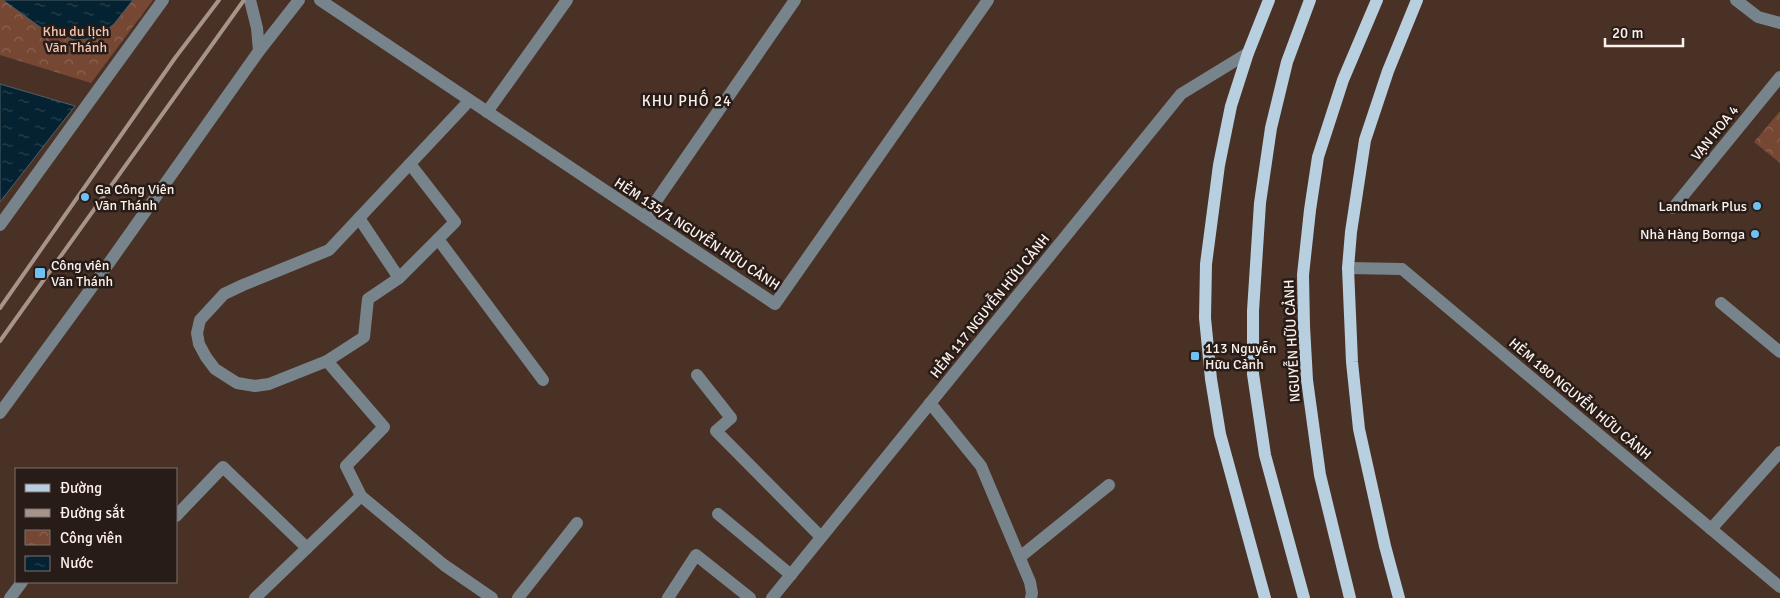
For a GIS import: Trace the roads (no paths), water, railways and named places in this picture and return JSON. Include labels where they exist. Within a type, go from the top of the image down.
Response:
[{"type":"main road","points":[[1264,598],[1220,434],[1211,379],[1206,318],[1206,264],[1218,166],[1231,106],[1248,53],[1269,0]]},
{"type":"main road","points":[[1304,598],[1265,455],[1253,374],[1253,311],[1260,203],[1271,128],[1287,62],[1310,0]]},
{"type":"main road","name":"NGUYỄN HỮU CẢNH","points":[[1350,598],[1320,475],[1307,380],[1303,276],[1318,156],[1343,80],[1377,0]]},
{"type":"main road","points":[[1398,598],[1359,429],[1352,362],[1348,268],[1351,232],[1365,140],[1388,72],[1417,0]]},
{"type":"street","points":[[0,225],[163,0]]},
{"type":"street","points":[[250,0],[257,28],[259,50]]},
{"type":"street","points":[[0,413],[87,294],[259,50],[299,0]]},
{"type":"street","name":"HẺM 135/1 NGUYỄN HỮU CẢNH","points":[[320,0],[775,304],[988,0]]},
{"type":"street","points":[[488,112],[567,0]]},
{"type":"street","points":[[645,218],[795,0]]},
{"type":"street","points":[[1736,0],[1758,17],[1780,23]]},
{"type":"street","name":"HẺM 117 NGUYỄN HỮU CẢNH","points":[[772,598],[1181,94],[1248,53]]},
{"type":"street","name":"VẠN HOA 4","points":[[1672,208],[1780,77]]},
{"type":"street","points":[[410,164],[455,222],[399,278],[368,299],[364,338],[327,361],[269,384],[255,386],[237,383],[215,369],[199,344],[197,333],[200,320],[224,294],[330,250],[359,218],[469,101]]},
{"type":"street","points":[[359,218],[399,278]]},
{"type":"street","points":[[438,240],[543,380]]},
{"type":"street","name":"HẺM 180 NGUYỄN HỮU CẢNH","points":[[1348,268],[1402,270],[1780,586]]},
{"type":"street","points":[[1722,303],[1780,352]]},
{"type":"street","points":[[327,361],[384,426],[346,466],[360,496],[444,565],[492,598]]},
{"type":"street","points":[[697,375],[731,418],[716,431],[821,537]]},
{"type":"street","points":[[930,403],[981,466],[1030,582],[1031,598]]},
{"type":"street","points":[[1711,529],[1780,452]]},
{"type":"street","points":[[178,514],[223,467],[306,548]]},
{"type":"street","points":[[1020,557],[1109,485]]},
{"type":"street","points":[[255,598],[360,496]]},
{"type":"street","points":[[718,514],[791,574]]},
{"type":"street","points":[[518,598],[576,522]]},
{"type":"street","points":[[668,598],[696,555],[750,598]]},
{"type":"street","points":[[10,598],[21,583]]},
{"type":"water","points":[[3,0],[133,0],[114,24],[97,38],[75,40],[40,27]]},
{"type":"water","points":[[0,84],[75,106],[0,202]]},
{"type":"railway","points":[[0,308],[175,58],[219,0]]},
{"type":"railway","points":[[0,341],[244,0]]},
{"type":"place","name":"Ga Công Viên Văn Thánh","points":[[85,197]]},
{"type":"place","name":"Landmark Plus","points":[[1757,206]]},
{"type":"place","name":"Nhà Hàng Bornga","points":[[1755,234]]},
{"type":"place","name":"Công viên Văn Thánh","points":[[40,273]]},
{"type":"place","name":"113 Nguyễn Hữu Cảnh","points":[[1195,356]]},
{"type":"district","name":"KHU PHỐ 24","points":[[687,101]]},
{"type":"park label","name":"Khu du lịch Văn Thánh","points":[[76,40]]}]
